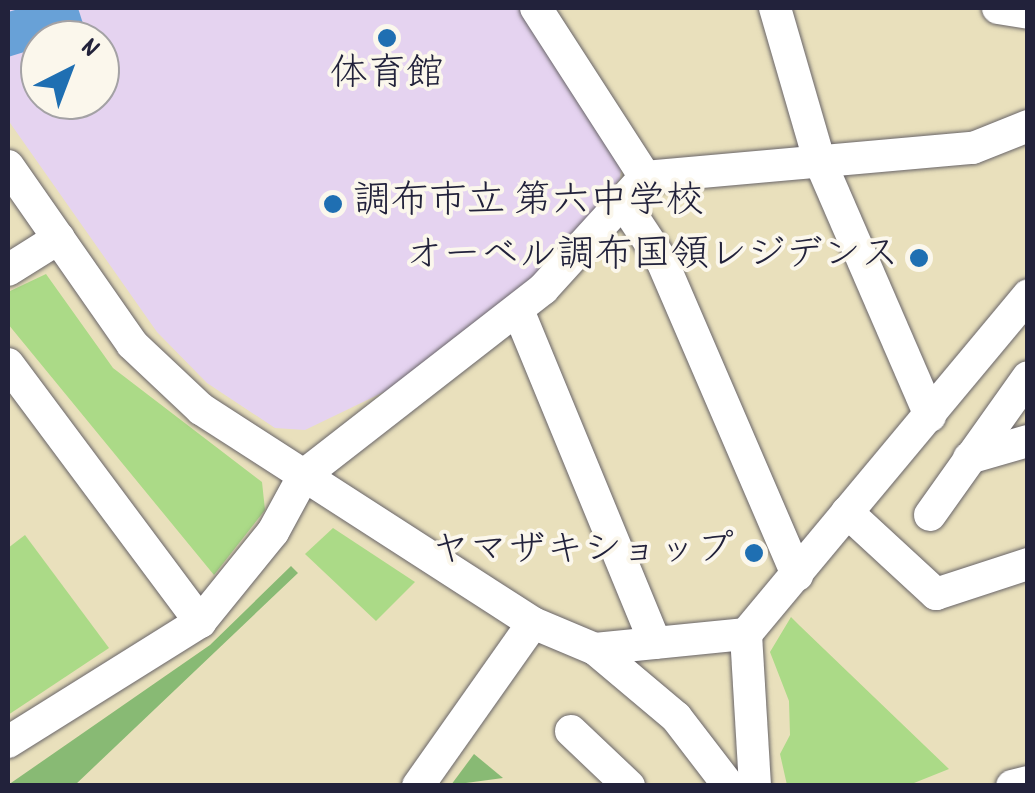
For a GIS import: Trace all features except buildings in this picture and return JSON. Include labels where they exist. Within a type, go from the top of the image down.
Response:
[{"type":"street","points":[[536,8],[645,177]]},
{"type":"street","points":[[775,8],[820,159],[930,416]]},
{"type":"street","points":[[998,8],[1028,14]]},
{"type":"street","points":[[8,742],[200,622],[262,547],[304,474],[518,310],[645,177],[973,148],[1028,126]]},
{"type":"street","points":[[8,166],[132,344],[200,410],[533,623],[595,649],[708,754],[729,786]]},
{"type":"street","points":[[622,202],[662,261],[797,575]]},
{"type":"street","points":[[8,270],[59,238]]},
{"type":"street","points":[[756,786],[749,745],[746,634],[1028,295]]},
{"type":"street","points":[[518,310],[650,644],[632,683]]},
{"type":"street","points":[[930,515],[1028,375],[989,342]]},
{"type":"street","points":[[8,364],[200,622]]},
{"type":"street","points":[[969,458],[1028,442]]},
{"type":"street","points":[[847,512],[936,594],[1028,564]]},
{"type":"street","points":[[418,786],[533,623]]},
{"type":"street","points":[[595,649],[746,634]]},
{"type":"street","points":[[571,731],[628,786]]},
{"type":"street","points":[[708,754],[727,759],[749,745]]},
{"type":"street","points":[[1012,786],[1028,782]]},
{"type":"shaded area","name":"調布市立 第六中学校","points":[[8,8],[521,8],[622,160],[620,179],[531,284],[388,390],[305,430],[275,428],[207,383],[157,332],[8,120]]},
{"type":"green space","points":[[46,274],[113,368],[262,482],[265,510],[214,575],[8,324],[8,292]]},
{"type":"green space","points":[[333,528],[415,582],[376,621],[305,554]]},
{"type":"green space","points":[[25,535],[109,648],[8,715],[8,548]]},
{"type":"green space","points":[[291,566],[298,573],[75,785],[8,785],[210,645]]},
{"type":"green space","points":[[791,617],[949,769],[909,785],[787,785],[780,754],[790,735],[789,701],[770,652]]},
{"type":"green space","points":[[474,754],[503,778],[451,785]]},
{"type":"water","points":[[22,8],[78,8],[82,20],[20,20],[20,53],[8,57],[8,12]]},
{"type":"place","name":"体育館","points":[[387,38]]},
{"type":"place","name":"調布市立 第六中学校","points":[[333,204]]},
{"type":"place","name":"オーベル調布国領レジデンス","points":[[919,258]]},
{"type":"place","name":"ヤマザキショップ","points":[[754,553]]}]
